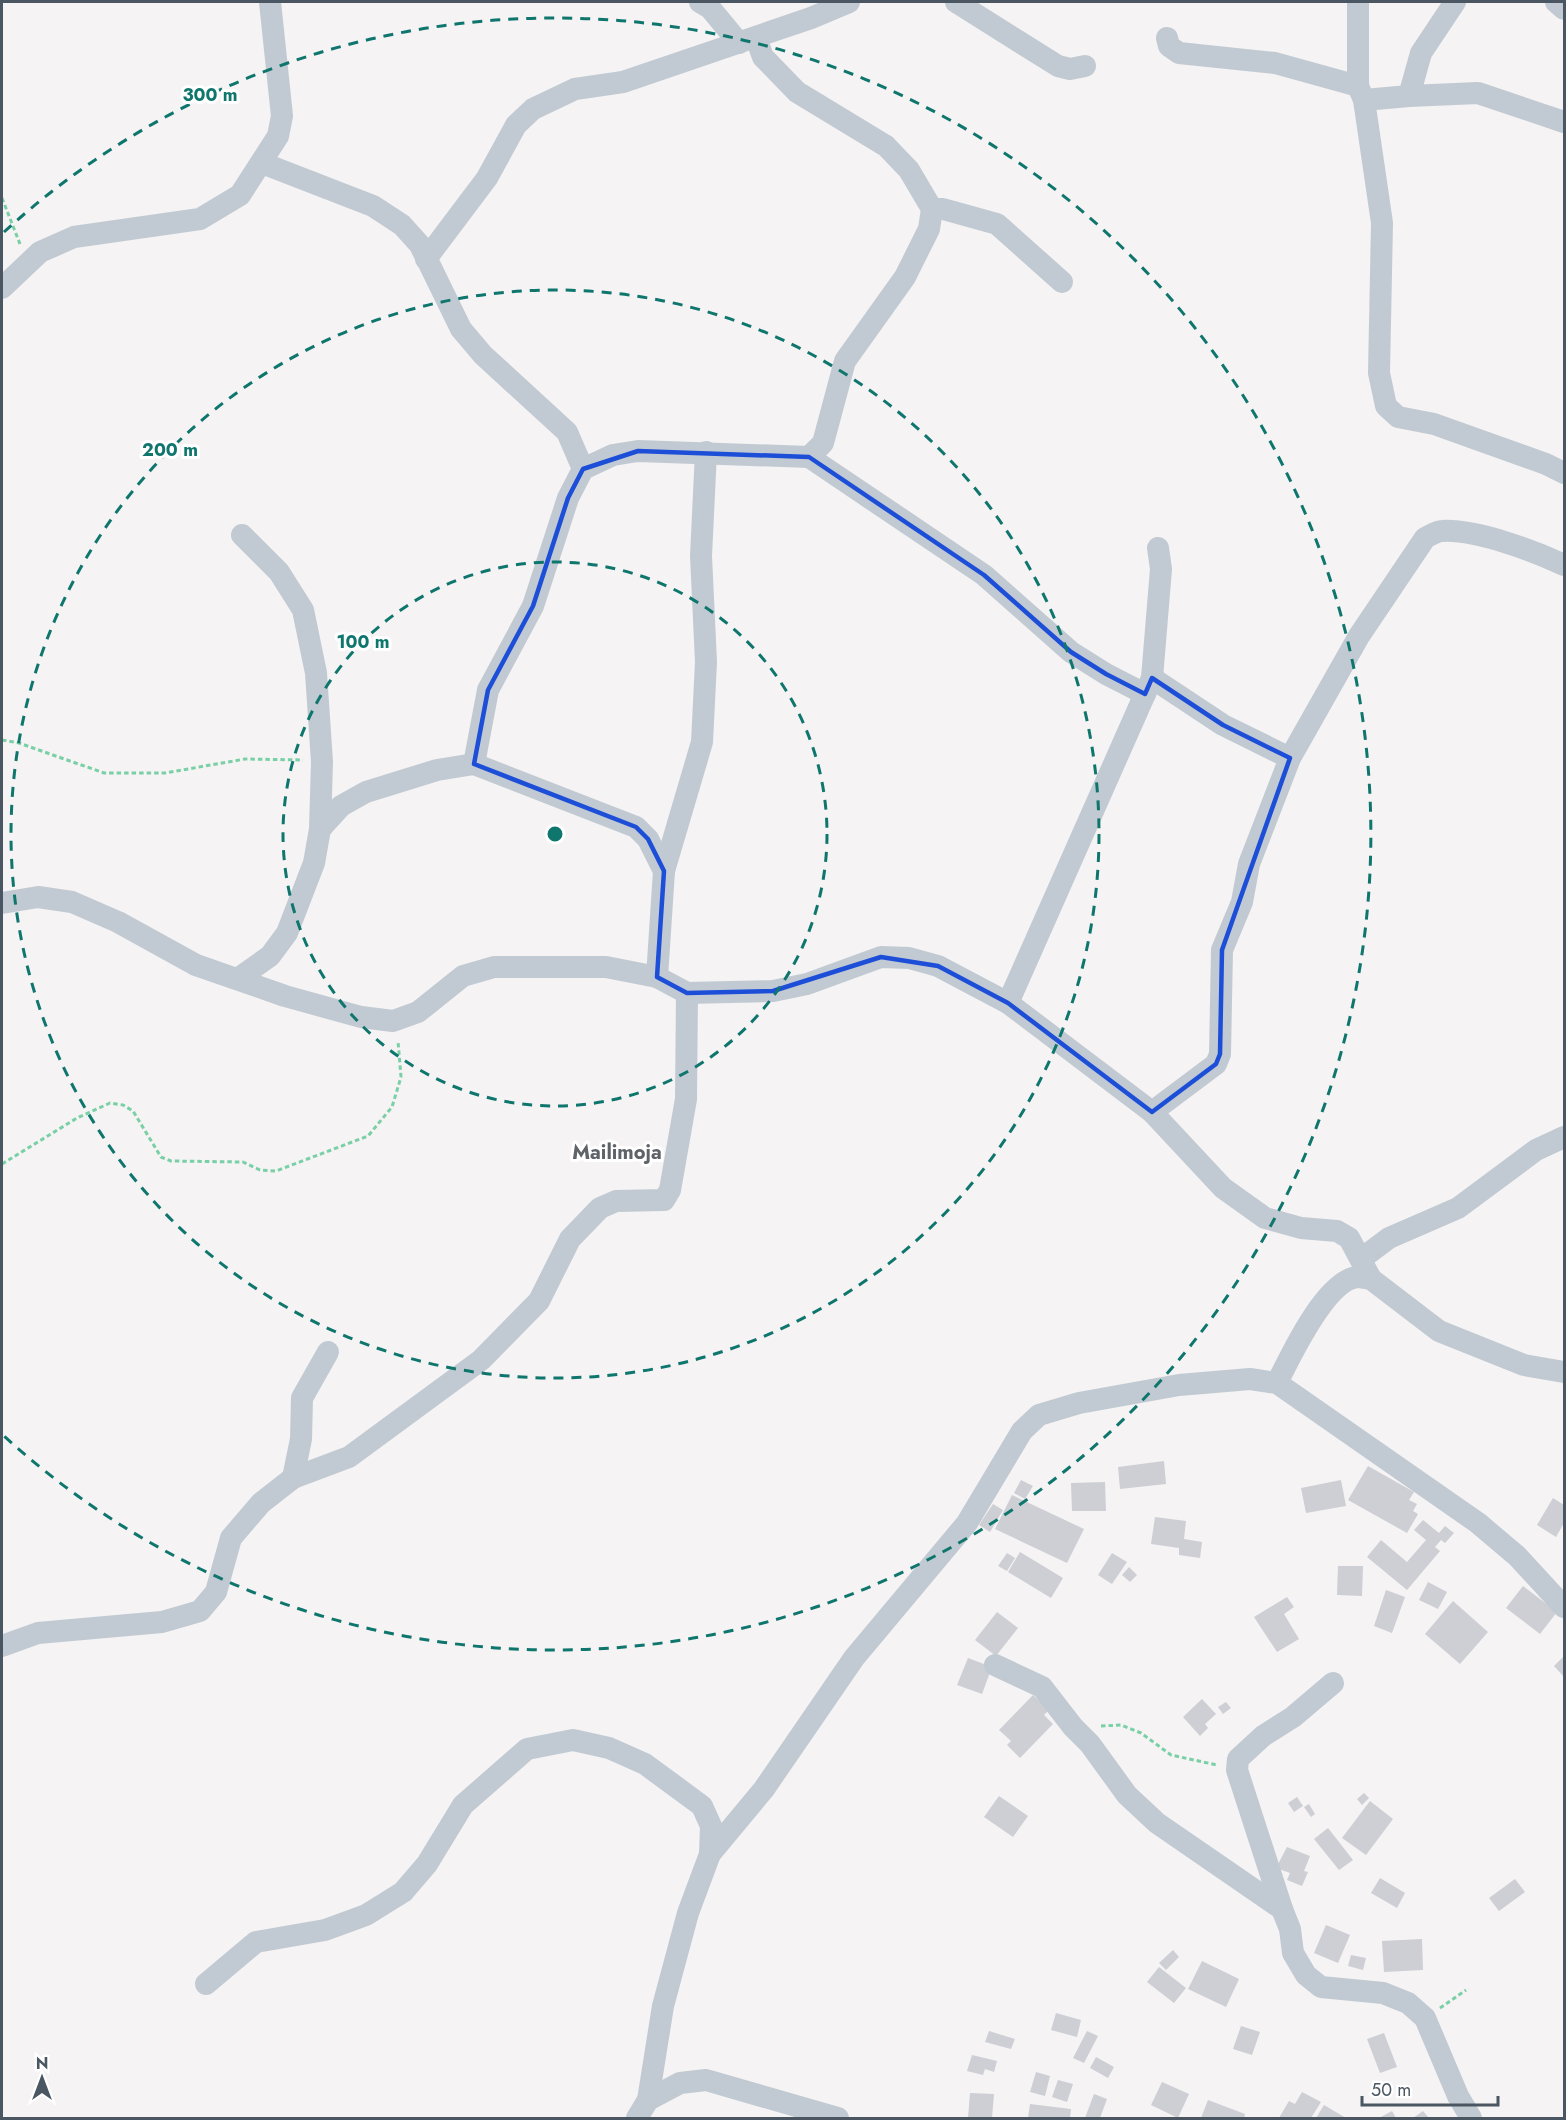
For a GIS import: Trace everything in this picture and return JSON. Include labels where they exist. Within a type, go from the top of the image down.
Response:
[{"type":"street","points":[[2,288],[40,252],[74,237],[200,219],[240,195],[278,136],[282,116],[270,2]]},
{"type":"street","points":[[700,2],[748,41],[796,93],[886,146],[909,170],[932,209],[929,229],[905,277],[845,361],[823,443],[810,457]]},
{"type":"street","points":[[426,259],[487,178],[516,125],[533,109],[575,89],[623,82],[748,41],[812,10],[849,2]]},
{"type":"street","points":[[956,2],[1058,66],[1070,69],[1085,66]]},
{"type":"street","points":[[1358,2],[1361,93],[1382,223],[1379,373],[1386,406],[1398,417],[1434,424],[1546,464],[1564,473]]},
{"type":"street","points":[[1409,96],[1421,53],[1455,2]]},
{"type":"street","points":[[1556,2],[1564,9]]},
{"type":"street","points":[[1167,38],[1169,46],[1179,53],[1275,63],[1361,93],[1409,96],[1478,93],[1564,122]]},
{"type":"street","points":[[262,163],[373,206],[402,225],[420,245],[460,329],[483,355],[567,432],[583,469]]},
{"type":"street","points":[[932,209],[943,209],[998,224],[1062,282]]},
{"type":"street","points":[[474,764],[488,690],[533,606],[568,498],[583,469],[613,455],[638,451],[810,457],[984,575],[1071,652],[1106,674],[1149,686],[1290,758]]},
{"type":"street","points":[[657,977],[664,871],[702,742],[706,662],[701,556],[706,452]]},
{"type":"street","points":[[1152,1112],[1216,1064],[1220,1054],[1222,950],[1242,902],[1249,864],[1290,758],[1359,636],[1425,538],[1440,531],[1463,532],[1546,557],[1564,566]]},
{"type":"street","points":[[239,978],[270,957],[287,933],[314,863],[320,829],[322,762],[316,673],[303,610],[279,573],[242,536]]},
{"type":"street","points":[[1008,1003],[1149,686],[1161,570],[1158,548]]},
{"type":"street","points":[[320,829],[341,806],[366,792],[437,770],[474,764],[636,827],[648,838],[664,871]]},
{"type":"street","points":[[2,903],[38,897],[72,902],[118,922],[196,965],[239,978],[285,996],[361,1017],[393,1022],[418,1012],[463,976],[494,967],[606,967],[657,977],[687,993],[773,991],[807,984],[881,957],[909,958],[938,966],[1008,1003],[1152,1112],[1223,1188],[1265,1218],[1301,1228],[1337,1231],[1349,1238],[1371,1279],[1439,1331],[1524,1365],[1564,1372]]},
{"type":"street","points":[[2,1646],[38,1633],[162,1622],[200,1611],[216,1592],[231,1539],[261,1503],[293,1478],[349,1457],[481,1360],[539,1301],[570,1239],[600,1208],[616,1201],[664,1200],[670,1190],[686,1099],[687,993]]},
{"type":"street","points":[[1361,1259],[1389,1238],[1458,1208],[1536,1150],[1564,1137]]},
{"type":"street","points":[[1349,1238],[1389,1238]]},
{"type":"street","points":[[1277,1383],[1297,1341],[1331,1293],[1344,1282],[1358,1277],[1371,1279]]},
{"type":"street","points":[[293,1478],[301,1439],[302,1398],[328,1352]]},
{"type":"street","points":[[710,1854],[764,1789],[854,1658],[967,1523],[1022,1431],[1039,1414],[1079,1403],[1179,1385],[1250,1379],[1277,1383],[1478,1523],[1517,1556],[1564,1607]]},
{"type":"street","points":[[995,1665],[1042,1687],[1073,1728],[1090,1744],[1127,1795],[1157,1823],[1282,1909]]},
{"type":"street","points":[[1333,1683],[1293,1717],[1263,1736],[1238,1759],[1237,1770],[1290,1929],[1293,1953],[1306,1975],[1322,1987],[1383,1993],[1407,2003],[1425,2019],[1458,2096],[1471,2118]]},
{"type":"street","points":[[206,1984],[256,1942],[325,1930],[366,1915],[403,1892],[427,1864],[463,1805],[527,1749],[573,1740],[609,1748],[645,1764],[702,1806],[711,1827],[710,1854],[688,1913],[663,2006],[642,2109]]},
{"type":"street","points":[[642,2109],[680,2083],[706,2080],[838,2118]]},
{"type":"path","points":[[2,198],[28,262]]},
{"type":"path","points":[[2,740],[19,743],[104,773],[165,773],[245,759],[293,758],[322,762]]},
{"type":"path","points":[[2,1164],[77,1118],[110,1103],[123,1105],[133,1112],[161,1157],[171,1161],[243,1162],[261,1170],[276,1171],[368,1136],[392,1107],[401,1077],[399,1047],[393,1022]]},
{"type":"path","points":[[1073,1728],[1121,1725],[1141,1733],[1171,1755],[1237,1770]]},
{"type":"path","points":[[1425,2019],[1466,1990]]},
{"type":"highlighted area","points":[[638,451],[809,457],[984,575],[1071,652],[1106,674],[1145,694],[1152,678],[1223,725],[1290,758],[1222,950],[1220,1054],[1216,1064],[1152,1112],[1008,1003],[938,966],[881,957],[773,991],[687,993],[657,977],[664,871],[648,839],[636,827],[474,764],[488,690],[533,606],[568,498],[583,469]]},
{"type":"building","points":[[1164,1461],[1166,1484],[1120,1489],[1118,1467]]},
{"type":"building","points":[[1368,1466],[1414,1492],[1409,1500],[1417,1504],[1413,1511],[1418,1514],[1407,1533],[1348,1500]]},
{"type":"building","points":[[1021,1480],[1033,1486],[1025,1499],[1014,1493]]},
{"type":"building","points":[[1341,1480],[1346,1506],[1306,1513],[1301,1488]]},
{"type":"building","points":[[1105,1482],[1106,1511],[1072,1511],[1071,1483]]},
{"type":"building","points":[[1012,1495],[1084,1529],[1067,1563],[995,1529]]},
{"type":"building","points":[[1553,1498],[1564,1505],[1564,1523],[1556,1537],[1537,1525]]},
{"type":"building","points":[[993,1504],[1003,1510],[990,1532],[979,1525]]},
{"type":"building","points":[[1155,1517],[1186,1521],[1184,1539],[1202,1542],[1200,1558],[1179,1555],[1179,1548],[1151,1544]]},
{"type":"building","points":[[1423,1520],[1439,1533],[1445,1526],[1454,1533],[1445,1543],[1441,1540],[1435,1547],[1440,1551],[1407,1590],[1367,1557],[1381,1540],[1407,1562],[1426,1540],[1414,1530]]},
{"type":"building","points":[[1020,1552],[1063,1578],[1051,1598],[1008,1572]]},
{"type":"building","points":[[1007,1553],[1015,1558],[1007,1571],[998,1566]]},
{"type":"building","points":[[1112,1553],[1127,1562],[1112,1584],[1098,1575]]},
{"type":"building","points":[[1338,1566],[1363,1566],[1362,1596],[1337,1595]]},
{"type":"building","points":[[1129,1567],[1137,1575],[1130,1582],[1122,1575]]},
{"type":"building","points":[[1428,1582],[1447,1592],[1438,1609],[1419,1600]]},
{"type":"building","points":[[1523,1586],[1557,1612],[1540,1634],[1506,1608]]},
{"type":"building","points":[[1386,1590],[1405,1597],[1392,1633],[1374,1626]]},
{"type":"building","points":[[1287,1597],[1294,1607],[1284,1614],[1299,1639],[1277,1652],[1254,1617]]},
{"type":"building","points":[[1453,1601],[1488,1632],[1460,1664],[1425,1634]]},
{"type":"building","points":[[997,1612],[1018,1628],[996,1656],[975,1640]]},
{"type":"building","points":[[1564,1656],[1564,1677],[1554,1666]]},
{"type":"building","points":[[968,1658],[992,1667],[982,1694],[957,1685]]},
{"type":"building","points":[[1033,1695],[1049,1710],[1044,1715],[1053,1724],[1020,1758],[1007,1745],[1011,1741],[999,1730]]},
{"type":"building","points":[[1202,1699],[1216,1714],[1205,1724],[1208,1728],[1200,1736],[1183,1717]]},
{"type":"building","points":[[1226,1702],[1231,1708],[1223,1714],[1218,1707]]},
{"type":"building","points":[[1364,1793],[1369,1798],[1362,1805],[1357,1799]]},
{"type":"building","points":[[999,1796],[1028,1816],[1013,1837],[984,1817]]},
{"type":"building","points":[[1297,1797],[1303,1806],[1294,1812],[1288,1803]]},
{"type":"building","points":[[1370,1801],[1393,1819],[1366,1855],[1342,1838]]},
{"type":"building","points":[[1309,1804],[1315,1814],[1311,1817],[1304,1807]]},
{"type":"building","points":[[1328,1828],[1353,1860],[1339,1870],[1314,1839]]},
{"type":"building","points":[[1287,1847],[1310,1856],[1304,1871],[1308,1872],[1302,1886],[1287,1880],[1290,1873],[1276,1868]]},
{"type":"building","points":[[1380,1878],[1405,1893],[1397,1908],[1371,1893]]},
{"type":"building","points":[[1515,1879],[1525,1892],[1499,1911],[1489,1898]]},
{"type":"building","points":[[1326,1925],[1350,1935],[1338,1963],[1314,1953]]},
{"type":"building","points":[[1422,1939],[1423,1970],[1384,1972],[1382,1941]]},
{"type":"building","points":[[1173,1950],[1179,1957],[1166,1970],[1159,1963]]},
{"type":"building","points":[[1351,1955],[1366,1958],[1363,1970],[1348,1966]]},
{"type":"building","points":[[1202,1961],[1239,1979],[1226,2007],[1188,1989]]},
{"type":"building","points":[[1159,1967],[1186,1988],[1174,2003],[1147,1982]]},
{"type":"building","points":[[1056,2013],[1081,2020],[1077,2037],[1051,2030]]},
{"type":"building","points":[[1241,2026],[1260,2032],[1252,2055],[1233,2049]]},
{"type":"building","points":[[989,2031],[1015,2039],[1011,2049],[985,2042]]},
{"type":"building","points":[[1087,2031],[1098,2036],[1084,2063],[1073,2058]]},
{"type":"building","points":[[1384,2033],[1397,2067],[1380,2073],[1367,2039]]},
{"type":"building","points":[[972,2055],[997,2061],[994,2072],[985,2069],[983,2075],[967,2071]]},
{"type":"building","points":[[1096,2057],[1114,2067],[1108,2078],[1090,2068]]},
{"type":"building","points":[[1036,2072],[1050,2076],[1045,2096],[1030,2092]]},
{"type":"building","points":[[1058,2080],[1073,2084],[1067,2102],[1052,2097]]},
{"type":"building","points":[[1162,2082],[1189,2094],[1178,2118],[1151,2105]]},
{"type":"building","points":[[1302,2092],[1321,2102],[1311,2118],[1279,2118],[1289,2101],[1295,2104]]},
{"type":"building","points":[[970,2093],[994,2094],[992,2118],[968,2118]]},
{"type":"building","points":[[1094,2094],[1107,2099],[1100,2118],[1085,2118]]},
{"type":"building","points":[[1208,2100],[1245,2114],[1244,2118],[1201,2118]]},
{"type":"building","points":[[1030,2104],[1071,2109],[1070,2118],[1028,2118]]},
{"type":"building","points":[[1324,2105],[1346,2118],[1316,2118]]},
{"type":"building","points":[[1392,2111],[1396,2118],[1379,2118]]},
{"type":"building","points":[[1423,2111],[1429,2118],[1413,2118]]},
{"type":"district","name":"Mailimoja","points":[[617,1152]]}]
